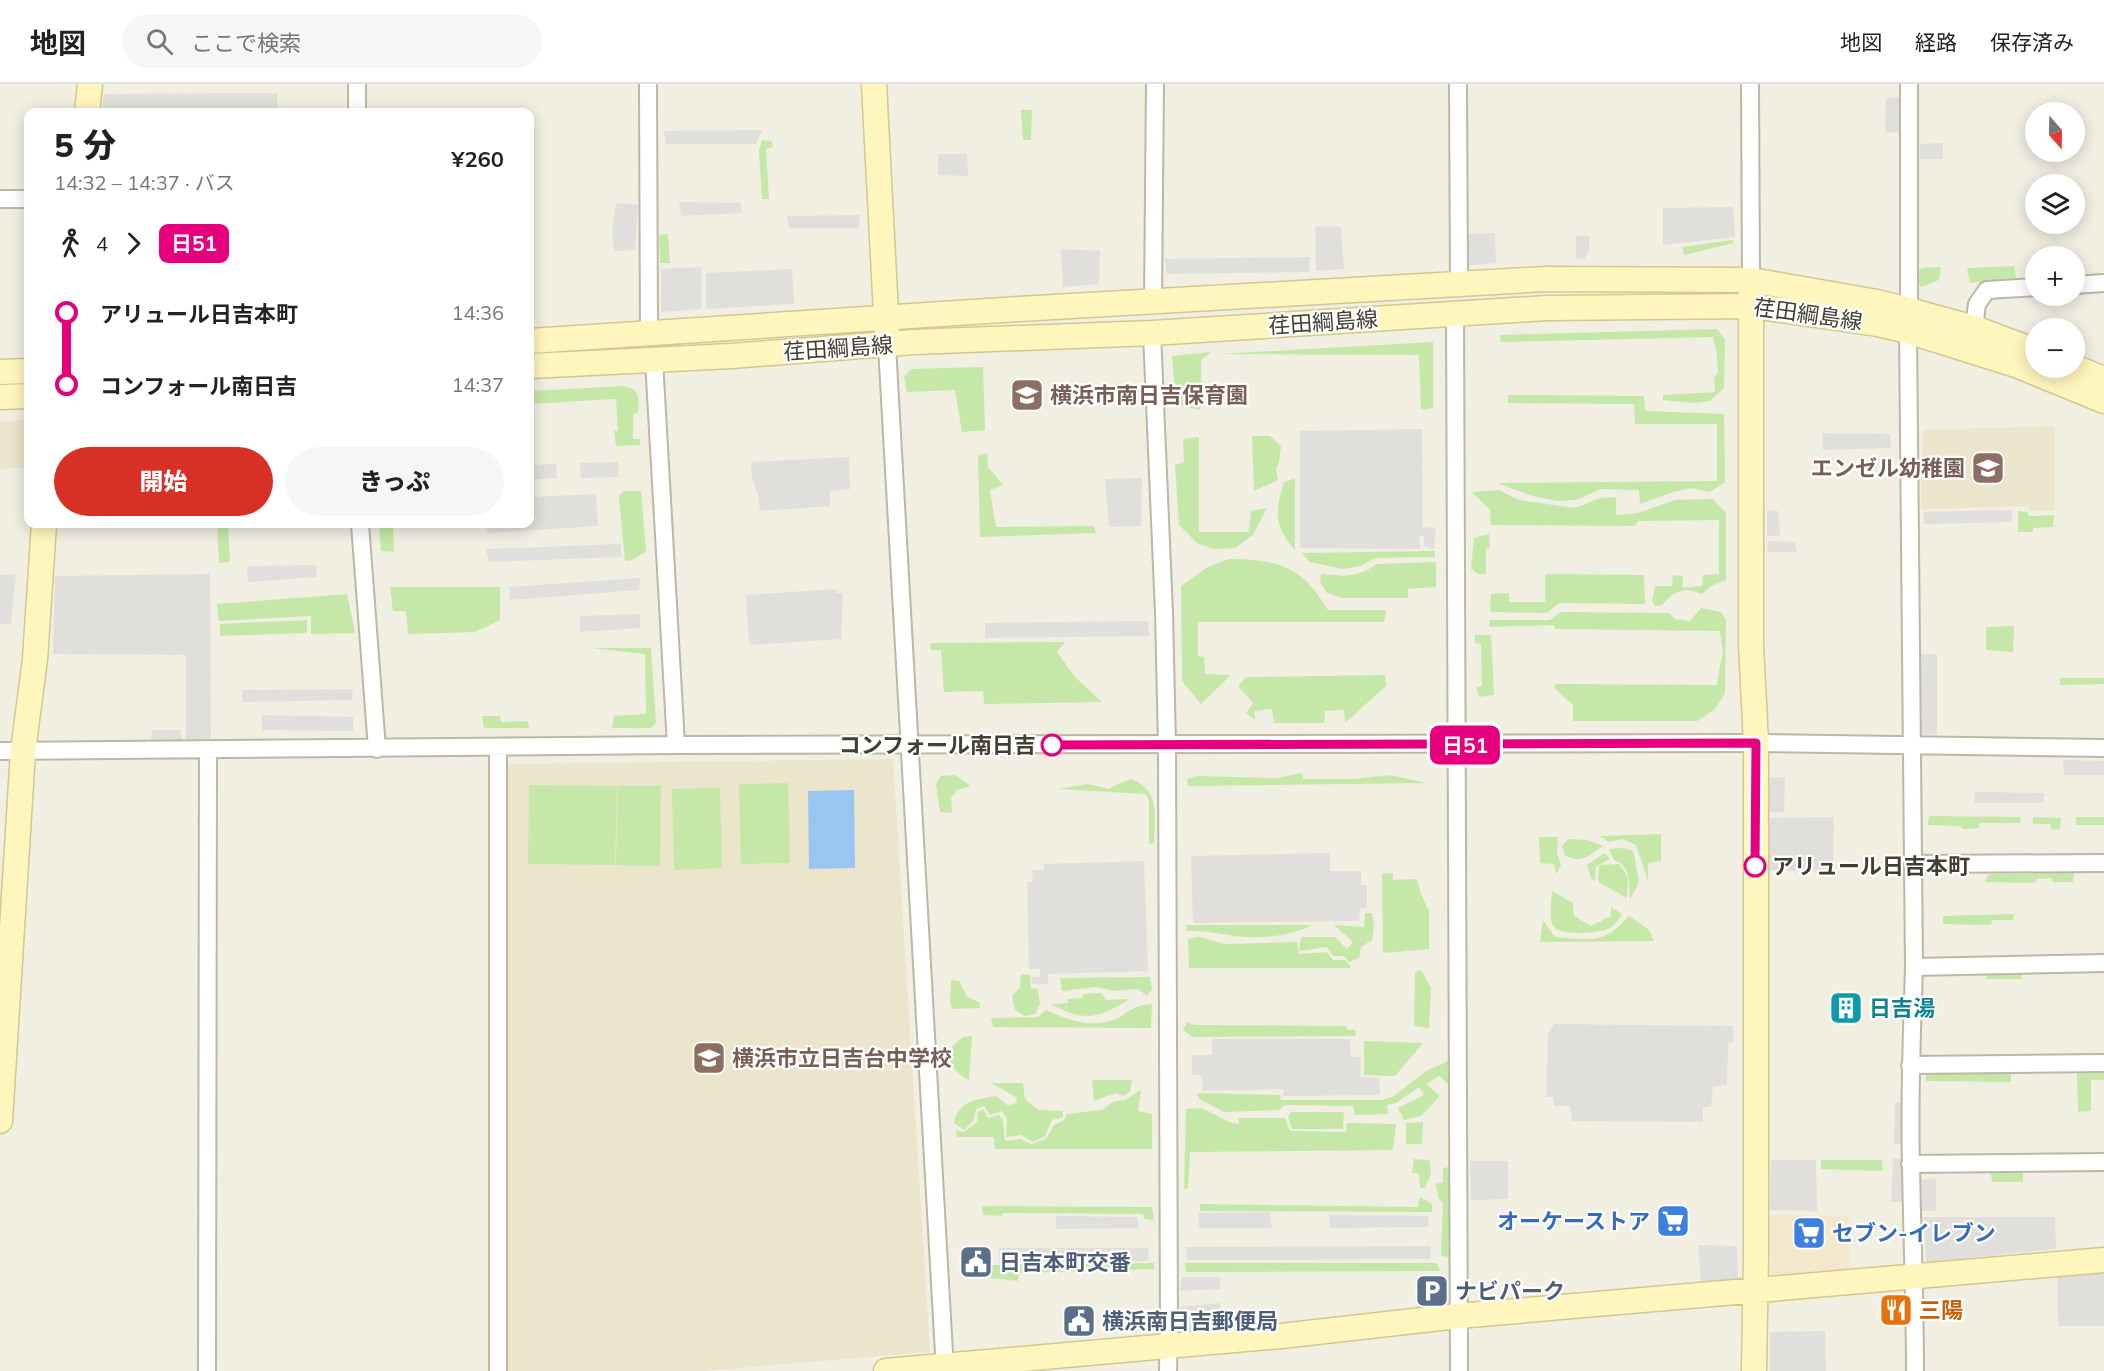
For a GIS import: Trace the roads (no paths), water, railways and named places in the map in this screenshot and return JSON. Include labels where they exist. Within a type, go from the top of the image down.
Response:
[{"type":"main road","points":[[87,108],[90,84]]},
{"type":"main road","points":[[874,84],[887,346]]},
{"type":"main road","name":"荏田綱島線","points":[[534,341],[886,317],[1546,279],[1751,280],[1877,302],[1909,321],[2104,401]]},
{"type":"main road","points":[[1751,280],[1751,645],[1756,743],[1754,1371]]},
{"type":"main road","name":"荏田綱島線","points":[[534,366],[887,346],[914,342],[1152,333],[1547,308],[1752,306],[1878,324],[1909,321],[1974,328],[2025,347]]},
{"type":"main road","points":[[0,372],[24,371]]},
{"type":"main road","points":[[2085,371],[2104,379]]},
{"type":"main road","points":[[0,397],[24,396]]},
{"type":"main road","points":[[0,1121],[12,751],[35,660],[44,528]]},
{"type":"main road","points":[[886,1371],[945,1368],[1458,1316],[2104,1260]]},
{"type":"street","points":[[357,84],[357,108]]},
{"type":"street","points":[[648,84],[649,332]]},
{"type":"street","points":[[1153,301],[1155,84]]},
{"type":"street","points":[[1458,84],[1459,284]]},
{"type":"street","points":[[1750,84],[1751,280]]},
{"type":"street","points":[[1909,84],[1914,967],[1910,1065],[1915,1371]]},
{"type":"street","points":[[0,199],[24,199]]},
{"type":"street","points":[[2085,284],[2104,283]]},
{"type":"street","points":[[1974,328],[1977,304],[1987,290],[2025,288]]},
{"type":"street","points":[[1455,314],[1459,1371]]},
{"type":"street","points":[[1152,333],[1164,613],[1167,745],[1168,1371]]},
{"type":"street","points":[[887,346],[945,1368]]},
{"type":"street","points":[[654,360],[676,746]]},
{"type":"street","points":[[360,528],[377,749]]},
{"type":"street","points":[[12,751],[676,746],[1756,743],[2104,748]]},
{"type":"street","points":[[498,747],[498,1371]]},
{"type":"street","points":[[207,1371],[208,749]]},
{"type":"street","points":[[1913,864],[2104,863]]},
{"type":"street","points":[[1914,967],[2104,963]]},
{"type":"street","points":[[1910,1065],[2104,1063]]},
{"type":"street","points":[[1911,1164],[2104,1162]]},
{"type":"water","points":[[854,790],[855,868],[809,869],[808,791]]},
{"type":"place","name":"横浜市南日吉保育園","points":[[1027,395]]},
{"type":"place","name":"エンゼル幼稚園","points":[[1988,468]]},
{"type":"place","name":"コンフォール南日吉","points":[[1052,745]]},
{"type":"place","name":"アリュール日吉本町","points":[[1755,866]]},
{"type":"place","name":"日吉湯","points":[[1846,1008]]},
{"type":"place","name":"横浜市立日吉台中学校","points":[[709,1058]]},
{"type":"place","name":"オーケーストア","points":[[1673,1221]]},
{"type":"place","name":"セブン-イレブン","points":[[1809,1233]]},
{"type":"place","name":"日吉本町交番","points":[[976,1262]]},
{"type":"place","name":"ナビパーク","points":[[1432,1291]]},
{"type":"place","name":"三陽","points":[[1896,1310]]},
{"type":"place","name":"横浜南日吉郵便局","points":[[1079,1321]]}]
